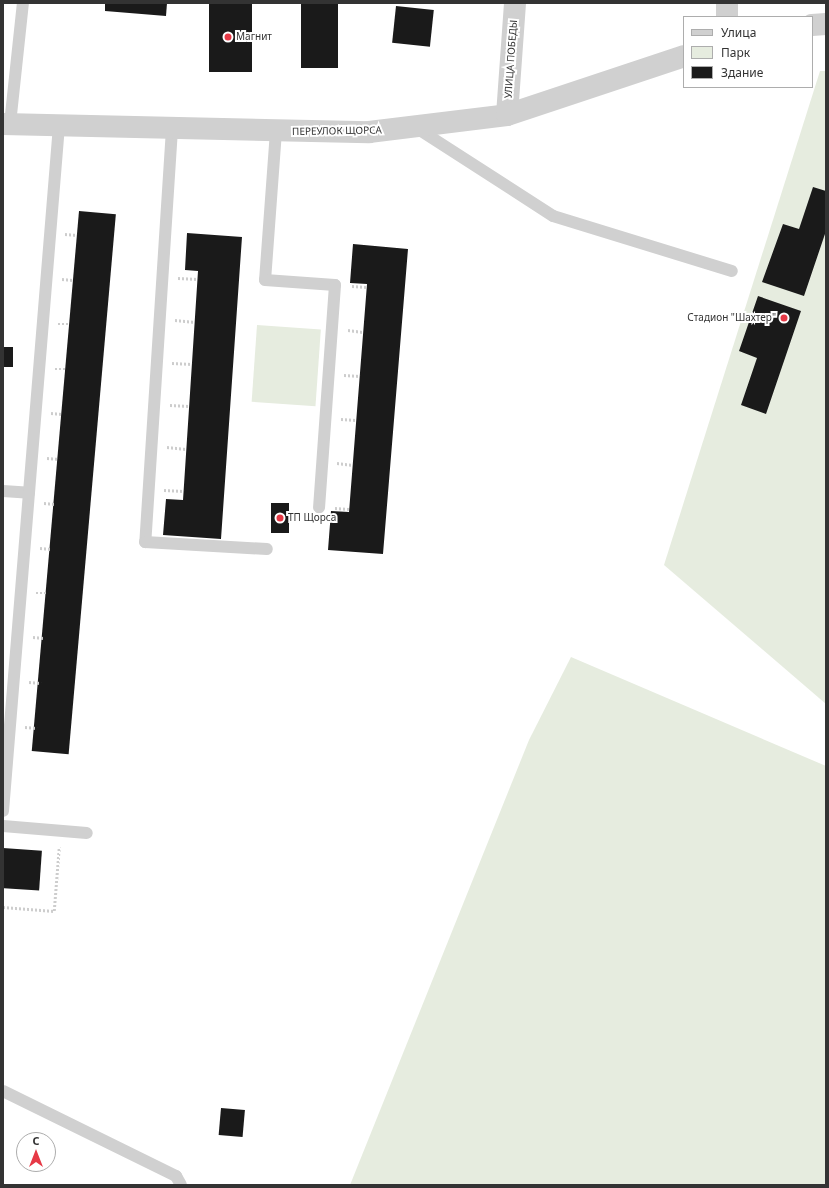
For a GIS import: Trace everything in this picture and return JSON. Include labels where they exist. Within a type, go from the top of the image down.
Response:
[{"type":"street","name":"УЛИЦА ПОБЕДЫ","points":[[508,115],[515,3]]},
{"type":"street","points":[[726,16],[727,3]]},
{"type":"street","points":[[813,25],[826,24]]},
{"type":"street","name":"ПЕРЕУЛОК ЩОРСА","points":[[7,124],[172,129],[369,132],[508,115],[683,56]]},
{"type":"lane","points":[[7,124],[23,3]]},
{"type":"lane","points":[[3,811],[59,126]]},
{"type":"lane","points":[[414,126],[553,216],[732,272]]},
{"type":"lane","points":[[172,129],[145,542],[267,549]]},
{"type":"lane","points":[[276,131],[265,280],[335,285],[319,507]]},
{"type":"lane","points":[[3,491],[29,493]]},
{"type":"lane","points":[[3,826],[87,833]]},
{"type":"lane","points":[[3,1092],[176,1176],[181,1185]]},
{"type":"path","points":[[3,907],[54,911],[59,844]]},
{"type":"green space","name":"Стадион \"Шахтер\"","points":[[820,71],[826,71],[826,704],[664,565]]},
{"type":"green space","points":[[257,325],[321,329],[315,406],[252,402]]},
{"type":"green space","points":[[571,657],[826,766],[826,1185],[350,1185],[529,740]]},
{"type":"building","points":[[105,3],[167,3],[166,16],[105,11]]},
{"type":"building","name":"Магнит","points":[[209,3],[252,3],[252,72],[209,72]]},
{"type":"building","points":[[301,3],[338,3],[338,68],[301,68]]},
{"type":"building","points":[[396,6],[434,10],[430,47],[392,43]]},
{"type":"building","points":[[813,187],[826,191],[826,231],[804,296],[762,282],[783,224],[799,229]]},
{"type":"building","points":[[79,211],[116,214],[69,754],[32,751]]},
{"type":"building","points":[[187,233],[242,237],[221,539],[163,535],[166,499],[183,500],[198,271],[185,270]]},
{"type":"building","points":[[353,244],[408,249],[383,554],[328,550],[331,511],[349,512],[367,284],[350,283]]},
{"type":"building","points":[[758,296],[801,311],[766,414],[741,405],[757,358],[739,351]]},
{"type":"building","points":[[3,347],[13,347],[13,367],[3,367]]},
{"type":"building","name":"ТП Щорса","points":[[271,503],[289,503],[289,533],[271,533]]},
{"type":"building","points":[[3,848],[42,851],[39,891],[3,888]]},
{"type":"building","points":[[221,1108],[245,1110],[243,1137],[219,1135]]},
{"type":"place","name":"Магнит","points":[[228,37]]},
{"type":"place","name":"Стадион \"Шахтер\"","points":[[784,318]]},
{"type":"place","name":"ТП Щорса","points":[[280,518]]}]
